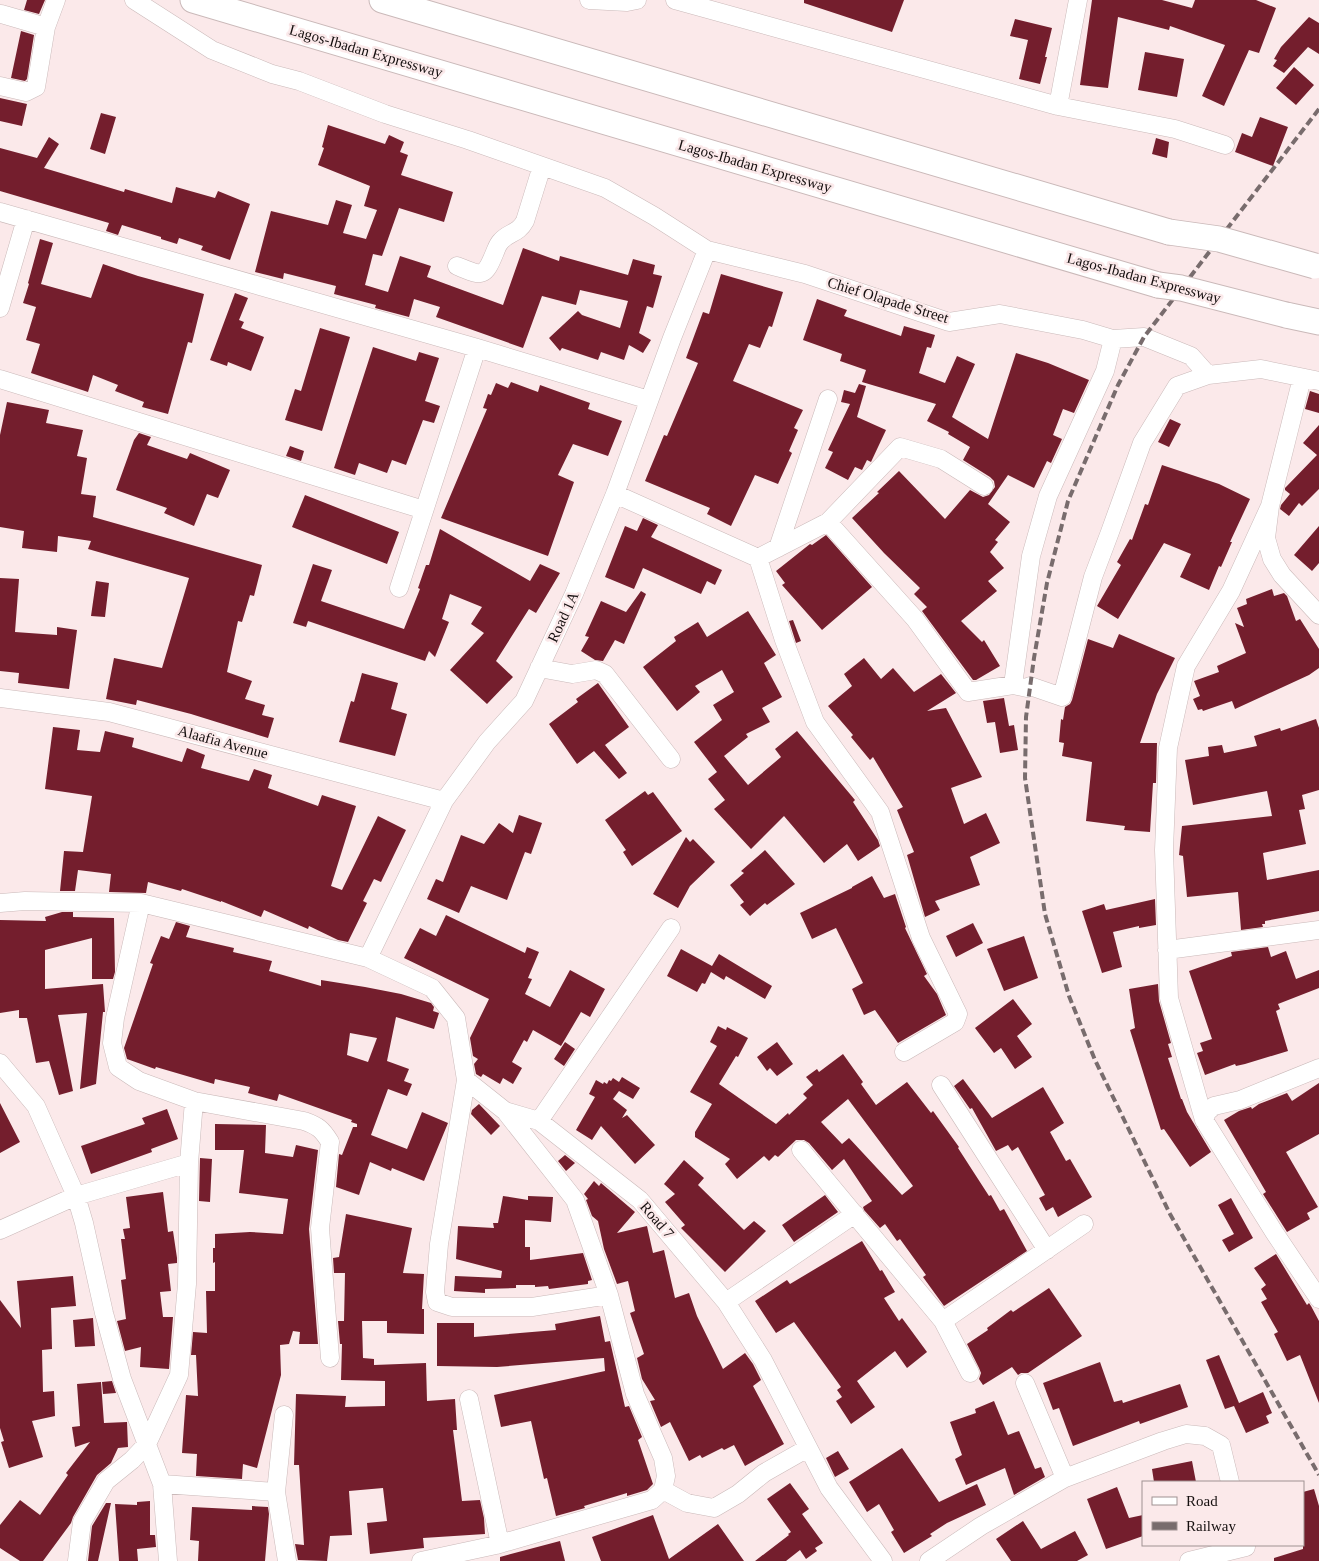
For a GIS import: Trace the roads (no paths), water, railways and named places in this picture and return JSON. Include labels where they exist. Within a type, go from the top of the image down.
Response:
[{"type":"highway","name":"Lagos-Ibadan Expressway","points":[[193,0],[1158,285],[1181,288],[1286,316],[1319,322]]},
{"type":"highway","points":[[382,0],[1169,232],[1219,239],[1317,266]]},
{"type":"street","points":[[0,86],[26,92],[36,87],[46,27],[56,0]]},
{"type":"street","name":"Chief Olapade Street","points":[[134,0],[212,50],[272,74],[299,81],[385,114],[468,140],[605,188],[654,216],[707,250],[805,274],[949,322],[1000,314],[1113,338],[1144,337],[1191,356],[1208,375]]},
{"type":"street","points":[[589,0],[627,2],[637,0]]},
{"type":"street","points":[[675,0],[1058,106],[1175,129],[1213,139],[1225,145]]},
{"type":"street","points":[[1058,106],[1078,0]]},
{"type":"street","points":[[2,12],[46,27]]},
{"type":"street","points":[[457,266],[476,273],[482,273],[487,270],[498,244],[505,237],[520,229],[525,221],[542,166]]},
{"type":"street","points":[[0,212],[477,348],[649,400]]},
{"type":"street","points":[[0,308],[26,219]]},
{"type":"street","name":"Road 1A","points":[[368,958],[444,801],[486,742],[524,701],[574,594],[615,494],[707,250]]},
{"type":"street","points":[[1013,685],[1031,556],[1048,496],[1105,371],[1113,338]]},
{"type":"street","points":[[399,588],[477,348]]},
{"type":"street","points":[[828,522],[915,619],[968,692],[1013,685],[1027,688],[1030,686],[1062,698],[1093,577],[1142,443],[1177,386],[1208,375],[1260,369],[1311,379],[1270,506],[1231,591],[1186,666],[1168,748],[1164,850],[1169,998],[1204,1120],[1274,1232],[1319,1299]]},
{"type":"street","points":[[0,379],[424,510]]},
{"type":"street","points":[[778,548],[828,399]]},
{"type":"street","points":[[758,558],[828,522],[900,447],[941,459],[984,486]]},
{"type":"street","points":[[615,494],[758,558],[784,640],[815,722],[880,812],[921,938],[958,1014],[956,1022],[904,1052]]},
{"type":"street","points":[[1270,506],[1266,538],[1272,559],[1282,575],[1319,615]]},
{"type":"street","points":[[539,668],[572,674],[596,670],[605,674],[671,759]]},
{"type":"street","name":"Alaafia Avenue","points":[[0,698],[109,712],[444,801]]},
{"type":"street","points":[[0,903],[25,901],[141,903],[368,958],[432,988],[456,1018],[466,1080],[446,1191],[438,1252],[434,1292],[438,1302],[452,1307],[532,1307],[609,1295]]},
{"type":"street","points":[[141,903],[115,1018],[112,1043],[118,1067],[139,1081],[194,1101],[317,1125],[330,1142],[320,1228],[330,1358]]},
{"type":"street","points":[[539,1121],[672,928]]},
{"type":"street","points":[[1167,950],[1319,930]]},
{"type":"street","points":[[0,1062],[36,1106],[76,1196],[122,1379],[162,1484],[168,1561]]},
{"type":"street","points":[[1204,1120],[1207,1112],[1214,1106],[1240,1100],[1319,1068]]},
{"type":"street","name":"Road 7","points":[[466,1080],[505,1111],[539,1121],[640,1200],[726,1302],[763,1360],[829,1488],[883,1561]]},
{"type":"street","points":[[941,1085],[1047,1250]]},
{"type":"street","points":[[77,1561],[82,1522],[106,1481],[132,1460],[147,1444],[179,1375],[187,1284],[189,1163],[194,1101]]},
{"type":"street","points":[[421,1561],[500,1544],[652,1500],[663,1490],[666,1476],[663,1458],[634,1394],[609,1295],[575,1200],[505,1111]]},
{"type":"street","points":[[801,1150],[943,1321],[970,1374]]},
{"type":"street","points":[[0,1230],[76,1196],[189,1163]]},
{"type":"street","points":[[726,1302],[855,1214]]},
{"type":"street","points":[[943,1321],[1084,1224]]},
{"type":"street","points":[[1025,1383],[1065,1478]]},
{"type":"street","points":[[469,1399],[500,1544]]},
{"type":"street","points":[[284,1415],[276,1492],[286,1561]]},
{"type":"street","points":[[929,1561],[981,1526],[1065,1478],[1186,1434],[1205,1436],[1221,1445],[1230,1481]]},
{"type":"street","points":[[663,1490],[687,1503],[714,1508],[738,1494],[764,1473],[808,1448]]},
{"type":"street","points":[[162,1484],[276,1492]]},
{"type":"street","points":[[1189,1561],[1248,1551]]},
{"type":"railway","points":[[1319,109],[1144,337],[1118,385],[1068,501],[1047,583],[1026,717],[1025,778],[1045,914],[1069,996],[1095,1060],[1170,1214],[1319,1475]]}]
